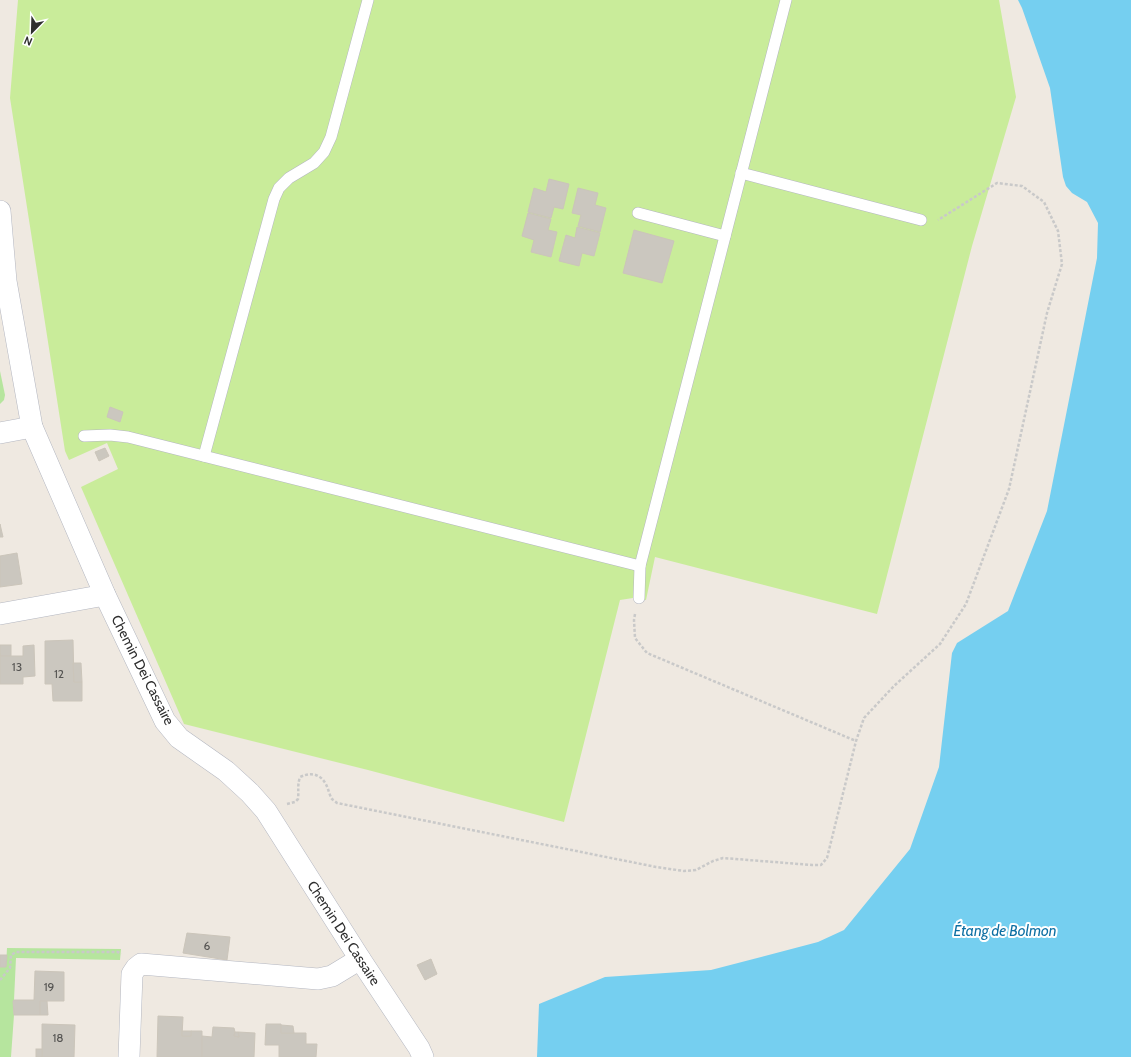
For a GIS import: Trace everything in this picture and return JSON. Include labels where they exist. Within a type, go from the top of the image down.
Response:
[{"type":"street","name":"Chemin Dei Cassaire","points":[[0,211],[6,282],[32,427],[105,595],[165,721],[179,738],[226,771],[250,793],[266,811],[360,959],[419,1048],[423,1057]]},
{"type":"street","points":[[0,433],[32,427]]},
{"type":"street","points":[[0,614],[105,595]]},
{"type":"street","points":[[129,1057],[132,974],[141,964],[318,979],[332,976],[360,959]]},
{"type":"lane","points":[[204,456],[274,199],[279,188],[290,178],[314,163],[324,152],[331,137],[368,0]]},
{"type":"lane","points":[[639,598],[640,566],[786,0]]},
{"type":"lane","points":[[742,173],[922,220]]},
{"type":"lane","points":[[638,213],[725,236]]},
{"type":"lane","points":[[84,436],[110,435],[128,437],[640,566]]},
{"type":"path","points":[[266,811],[295,802],[298,799],[299,794],[297,784],[300,778],[307,774],[316,775],[323,779],[332,798],[337,803],[656,867],[684,871],[696,870],[713,861],[723,858],[821,865],[827,858],[856,741],[864,718],[894,686],[940,644],[966,604],[1009,489],[1047,313],[1062,264],[1058,231],[1044,202],[1022,186],[997,183],[938,220],[922,220]]},
{"type":"path","points":[[639,598],[634,620],[635,638],[646,653],[856,741]]},
{"type":"path","points":[[0,980],[10,968],[11,955],[16,952],[118,952],[136,968]]},
{"type":"green space","points":[[18,0],[999,0],[1016,97],[972,246],[877,614],[655,557],[646,600],[633,598],[620,600],[564,822],[368,770],[184,724],[81,487],[118,469],[107,443],[69,460],[65,451],[10,98]]},
{"type":"green space","points":[[0,371],[5,395],[4,400],[0,404]]},
{"type":"green space","points":[[7,948],[121,949],[120,960],[16,958],[11,1057],[0,1057],[0,967],[6,967]]},
{"type":"water","name":"Étang de Bolmon","points":[[1018,0],[1131,0],[1131,1057],[537,1057],[539,1004],[605,977],[711,970],[818,942],[844,930],[910,849],[939,767],[952,653],[957,643],[1008,611],[1047,511],[1097,258],[1098,223],[1087,202],[1072,193],[1066,186],[1063,177],[1050,88]]},
{"type":"building","points":[[549,179],[569,184],[563,209],[554,207],[551,218],[528,212],[534,188],[546,192]]},
{"type":"building","points":[[578,188],[598,193],[595,205],[606,208],[600,232],[578,226],[581,215],[572,213]]},
{"type":"building","points":[[528,213],[551,219],[548,230],[557,232],[551,257],[531,252],[534,240],[522,236]]},
{"type":"building","points":[[577,227],[600,233],[594,256],[582,253],[579,266],[559,261],[566,235],[575,238]]},
{"type":"building","points":[[634,230],[674,241],[662,283],[623,273]]},
{"type":"building","points":[[110,407],[123,412],[120,422],[107,417]]},
{"type":"building","points":[[105,448],[109,456],[99,461],[95,452]]},
{"type":"building","points":[[0,524],[3,537],[0,537]]},
{"type":"building","points":[[17,553],[22,584],[0,587],[0,556]]},
{"type":"building","points":[[73,640],[74,682],[82,682],[82,701],[53,701],[52,684],[45,684],[45,641]]},
{"type":"building","points":[[0,645],[11,645],[11,656],[0,656]]},
{"type":"building","points":[[34,645],[35,676],[23,677],[23,684],[0,684],[0,656],[23,656],[23,646]]},
{"type":"building","points":[[73,663],[81,663],[82,682],[74,682]]},
{"type":"building","points":[[187,933],[230,937],[227,960],[183,953]]},
{"type":"building","points":[[0,955],[7,955],[6,967],[0,967]]},
{"type":"building","points":[[431,959],[437,974],[425,980],[417,965]]},
{"type":"building","points":[[35,971],[64,972],[64,1001],[40,1001],[40,1015],[14,1015],[14,1000],[34,1000]]},
{"type":"building","points":[[40,1001],[47,1001],[48,1015],[40,1015]]},
{"type":"building","points":[[158,1016],[183,1017],[182,1036],[191,1036],[191,1031],[202,1031],[202,1057],[157,1057]]},
{"type":"building","points":[[42,1024],[75,1025],[74,1057],[42,1057]]},
{"type":"building","points":[[266,1024],[281,1024],[281,1033],[306,1033],[306,1044],[317,1044],[316,1057],[279,1057],[279,1045],[265,1045]]},
{"type":"building","points":[[281,1025],[293,1026],[294,1033],[281,1033]]},
{"type":"building","points":[[213,1027],[234,1028],[234,1036],[239,1037],[238,1032],[255,1033],[254,1057],[202,1057],[202,1036],[212,1037]]},
{"type":"building","points":[[182,1031],[191,1031],[191,1036],[182,1036]]},
{"type":"building","points":[[235,1032],[238,1032],[239,1037],[234,1036]]},
{"type":"building","points":[[36,1049],[42,1049],[42,1057],[36,1057]]}]
